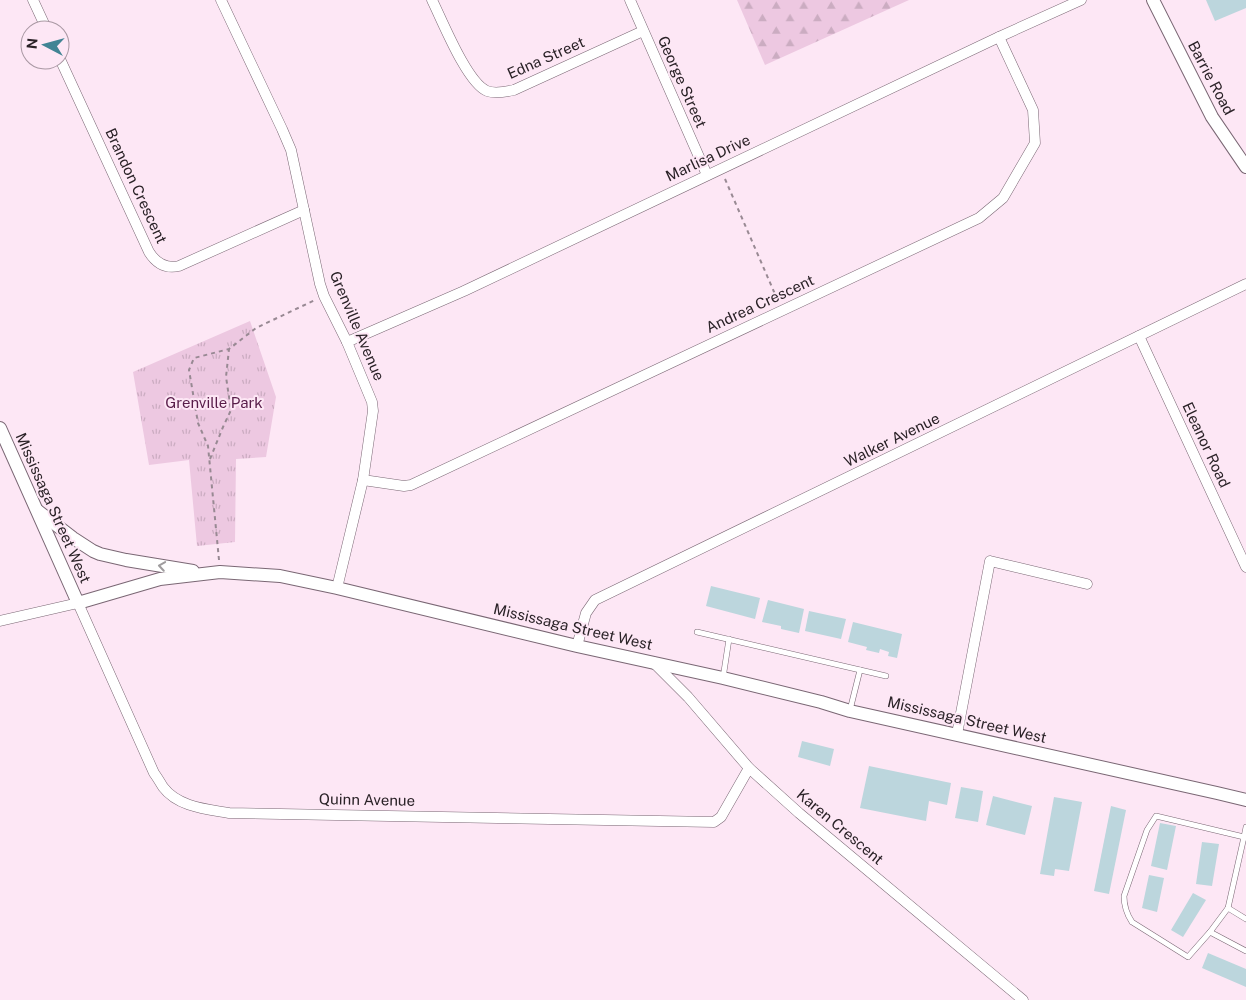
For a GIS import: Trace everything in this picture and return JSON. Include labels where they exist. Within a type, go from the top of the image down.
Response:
[{"type":"street","points":[[33,0],[42,20]]},
{"type":"street","name":"Grenville Avenue","points":[[221,0],[291,150],[320,284],[372,402],[373,411],[363,480],[337,588]]},
{"type":"street","name":"Edna Street","points":[[432,0],[465,68],[475,81],[486,90],[500,92],[514,90],[643,31]]},
{"type":"street","name":"George Street","points":[[630,0],[707,175]]},
{"type":"street","name":"Marlisa Drive","points":[[347,342],[464,291],[999,37],[1082,0]]},
{"type":"street","name":"Barrie Road","points":[[1154,0],[1212,117],[1246,167]]},
{"type":"street","name":"Andrea Crescent","points":[[363,480],[404,486],[411,485],[979,218],[1003,198],[1035,143],[1033,110],[999,37]]},
{"type":"street","name":"Brandon Crescent","points":[[65,70],[149,252],[160,264],[179,266],[304,210]]},
{"type":"street","name":"Walker Avenue","points":[[577,646],[586,613],[595,600],[1246,284]]},
{"type":"street","name":"Eleanor Road","points":[[1139,336],[1246,567]]},
{"type":"street","name":"Mississaga Street West","points":[[0,428],[78,603],[160,579],[215,573],[280,576],[722,678],[850,710],[1246,800]]},
{"type":"street","points":[[37,510],[74,538],[100,554],[126,560],[215,573]]},
{"type":"street","points":[[958,734],[990,561],[1087,584]]},
{"type":"street","points":[[0,621],[78,603]]},
{"type":"street","name":"Quinn Avenue","points":[[78,603],[154,773],[164,788],[177,800],[199,808],[229,813],[714,822],[721,817],[749,768]]},
{"type":"street","name":"Karen Crescent","points":[[652,662],[688,697],[749,768],[806,819],[1023,1000]]},
{"type":"lane","points":[[696,632],[886,676]]},
{"type":"lane","points":[[722,678],[729,639]]},
{"type":"lane","points":[[850,710],[860,670]]},
{"type":"lane","points":[[1245,838],[1156,816],[1147,830],[1124,896],[1126,914],[1132,922],[1188,957],[1228,908],[1245,838],[1246,827]]},
{"type":"lane","points":[[1228,908],[1246,918]]},
{"type":"lane","points":[[1210,932],[1246,951]]},
{"type":"path","points":[[720,169],[782,310]]},
{"type":"path","points":[[215,573],[210,459],[208,446],[198,423],[189,370],[194,358],[229,349],[256,328],[324,296]]},
{"type":"path","points":[[210,459],[223,426],[232,410],[226,377],[229,349]]},
{"type":"green space","points":[[737,0],[909,0],[765,65]]},
{"type":"green space","name":"Grenville Park","points":[[250,321],[276,397],[266,457],[236,459],[235,542],[197,546],[189,460],[149,465],[133,372]]},
{"type":"building","points":[[1206,0],[1246,0],[1246,8],[1215,21]]},
{"type":"building","points":[[711,586],[760,598],[755,619],[706,606]]},
{"type":"building","points":[[768,600],[804,609],[799,633],[781,629],[781,626],[762,622]]},
{"type":"building","points":[[809,611],[846,619],[841,639],[805,631]]},
{"type":"building","points":[[853,622],[902,634],[897,658],[888,656],[889,652],[880,649],[879,653],[866,650],[867,647],[848,642]]},
{"type":"building","points":[[802,741],[834,749],[830,766],[798,757]]},
{"type":"building","points":[[869,766],[951,783],[947,805],[929,801],[926,821],[860,808]]},
{"type":"building","points":[[961,787],[983,791],[978,822],[955,818]]},
{"type":"building","points":[[993,796],[1032,806],[1025,835],[986,825]]},
{"type":"building","points":[[1054,797],[1082,802],[1069,871],[1055,869],[1054,876],[1040,874]]},
{"type":"building","points":[[1111,806],[1126,810],[1109,894],[1094,891]]},
{"type":"building","points":[[1160,823],[1176,826],[1167,870],[1151,866]]},
{"type":"building","points":[[1202,842],[1219,844],[1212,886],[1196,884]]},
{"type":"building","points":[[1149,875],[1164,878],[1157,912],[1142,908]]},
{"type":"building","points":[[1193,893],[1206,900],[1183,937],[1171,930]]},
{"type":"building","points":[[1208,953],[1246,969],[1246,987],[1202,968]]}]
